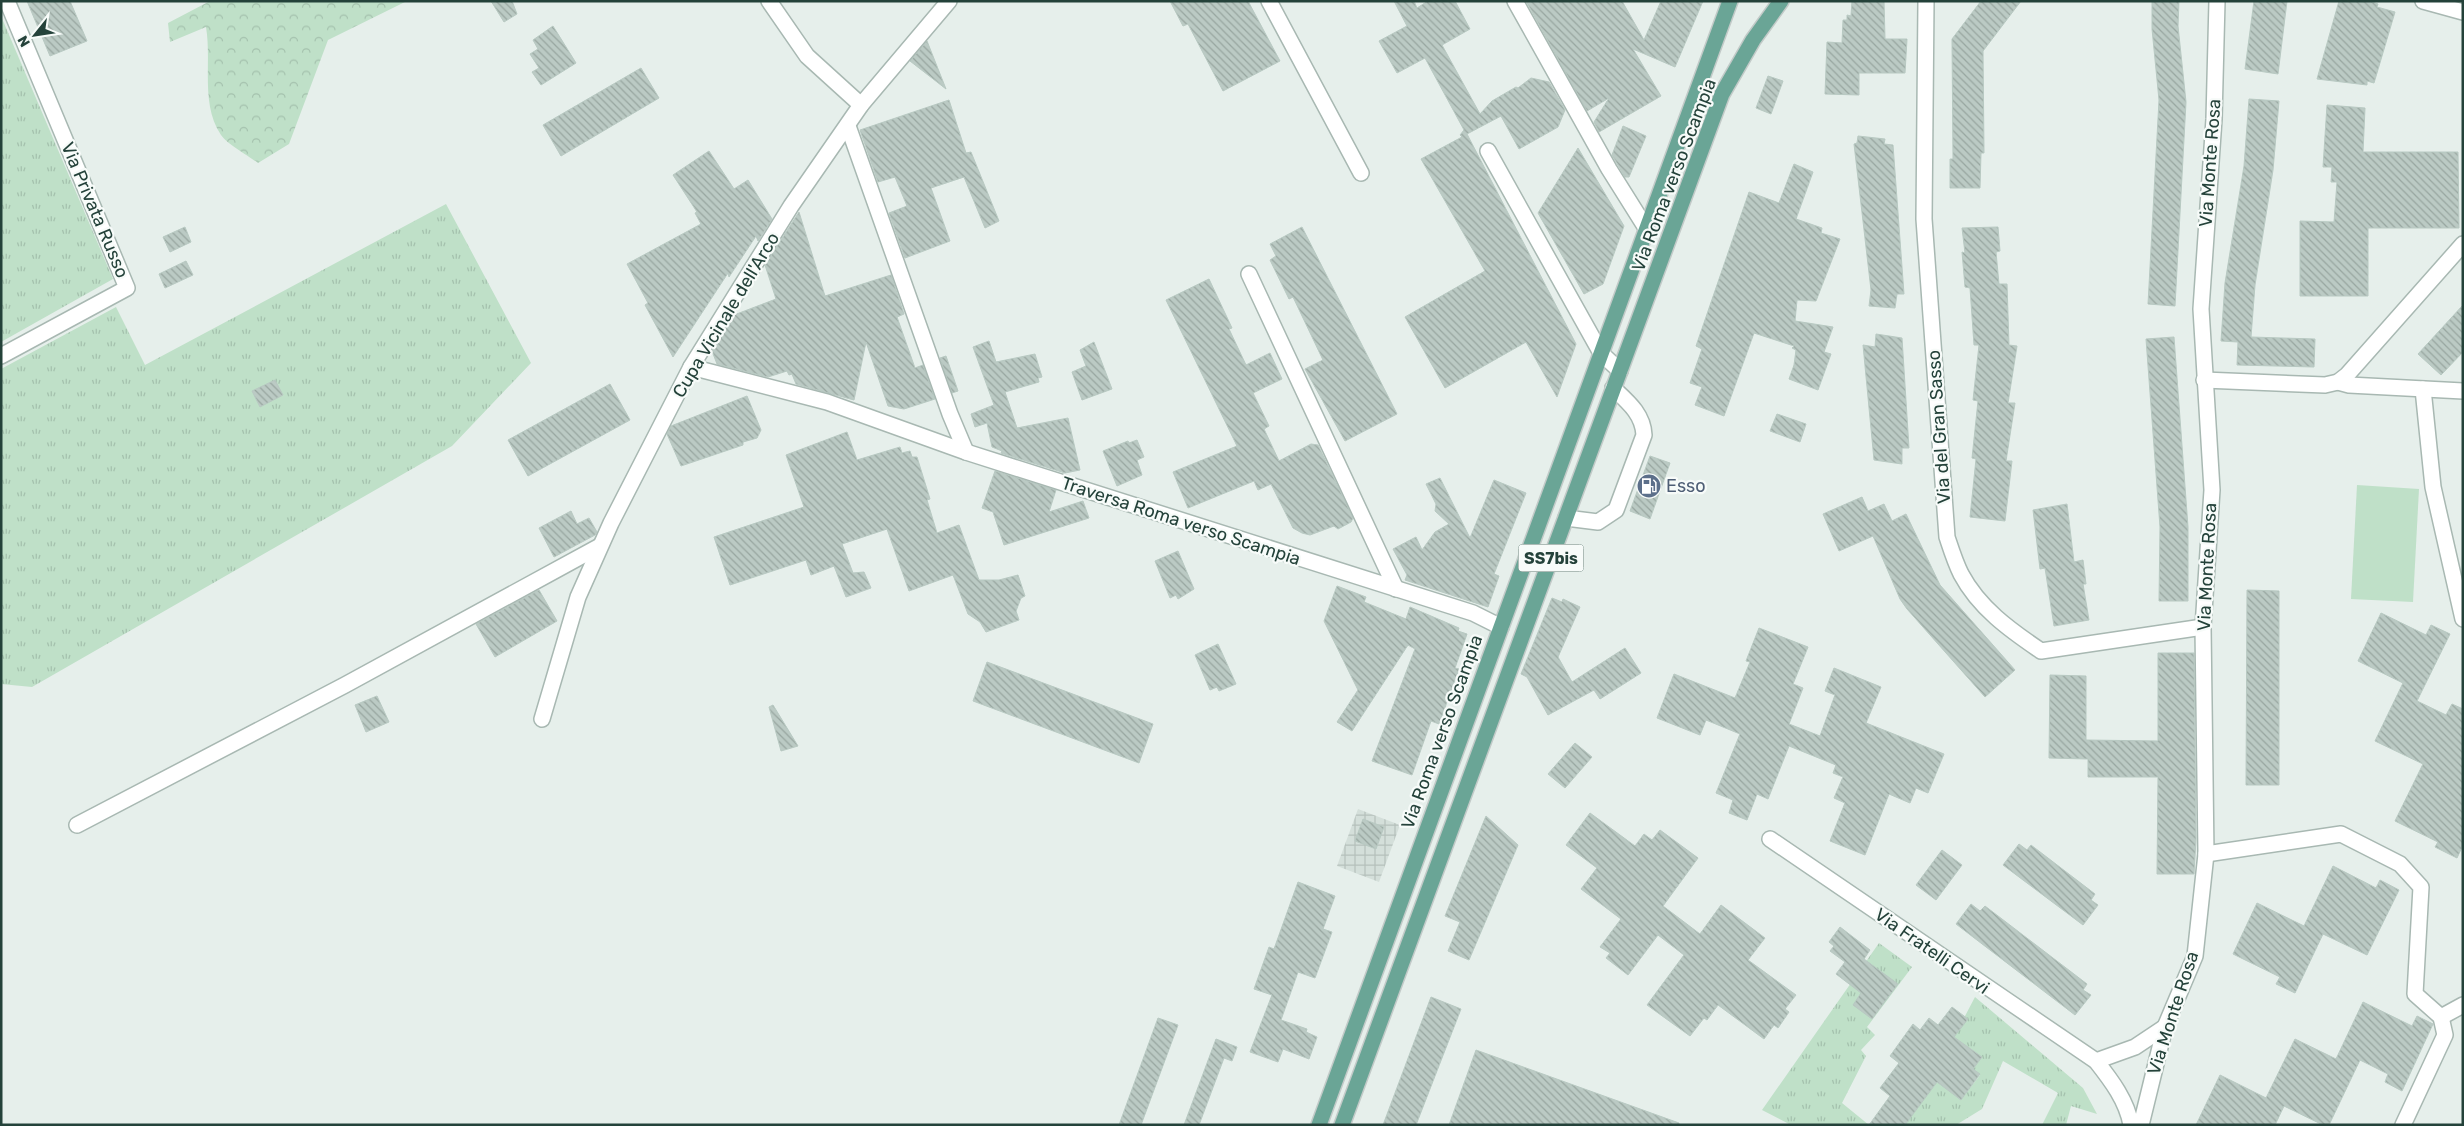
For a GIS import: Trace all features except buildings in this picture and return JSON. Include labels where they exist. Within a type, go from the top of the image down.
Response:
[{"type":"main road","name":"Via Roma verso Scampia","points":[[1319,1125],[1730,1]]},
{"type":"main road","name":"Via Roma verso Scampia","points":[[1342,1125],[1722,94],[1753,40],[1780,1]]},
{"type":"street","name":"Via Privata Russo","points":[[1,356],[127,288],[7,1]]},
{"type":"street","points":[[769,1],[808,56],[861,105]]},
{"type":"street","name":"Cupa Vicinale dell'Arco","points":[[542,720],[578,597],[600,546],[690,367],[791,206],[861,105],[949,1]]},
{"type":"street","points":[[1270,1],[1361,173]]},
{"type":"street","points":[[1514,1],[1609,169],[1646,228]]},
{"type":"street","name":"Via del Gran Sasso","points":[[1926,1],[1924,219],[1947,537],[1961,574],[1980,603],[2012,631],[2041,651],[2203,627]]},
{"type":"street","name":"Via Monte Rosa","points":[[2141,1125],[2165,1027],[2195,956],[2206,854],[2203,627],[2212,490],[2201,309],[2214,119],[2218,1]]},
{"type":"street","points":[[2423,1],[2463,12]]},
{"type":"street","points":[[848,126],[950,414],[966,452]]},
{"type":"street","points":[[1488,150],[1601,353],[1620,371]]},
{"type":"street","points":[[2204,380],[2325,385],[2338,382],[2347,375],[2463,244]]},
{"type":"street","points":[[1249,274],[1396,589]]},
{"type":"street","name":"Traversa Roma verso Scampia","points":[[690,367],[827,402],[966,452],[1473,613],[1501,627]]},
{"type":"street","points":[[2338,382],[2349,385],[2463,391]]},
{"type":"street","points":[[1566,518],[1598,522],[1616,510],[1644,435],[1644,424],[1635,410],[1613,388]]},
{"type":"street","points":[[2423,389],[2433,487],[2463,619]]},
{"type":"street","points":[[77,824],[345,685],[600,546]]},
{"type":"street","points":[[2206,854],[2341,834],[2400,864],[2421,887],[2415,994],[2442,1017],[2446,1035],[2403,1125]]},
{"type":"street","name":"Via Fratelli Cervi","points":[[1770,839],[2096,1062],[2113,1082],[2132,1125]]},
{"type":"street","points":[[2442,1017],[2463,1004]]},
{"type":"street","points":[[2096,1062],[2134,1047],[2165,1027]]},
{"type":"shaded area","points":[[1358,809],[1400,825],[1379,882],[1337,866]]},
{"type":"green space","points":[[210,1],[407,1],[328,40],[289,144],[258,163],[224,138],[215,123],[209,96],[206,27],[170,42],[168,23]]},
{"type":"green space","points":[[1,16],[113,279],[1,342]]},
{"type":"green space","points":[[446,204],[531,363],[452,446],[32,687],[1,684],[1,369],[116,307],[145,365]]},
{"type":"green space","points":[[2357,485],[2419,489],[2413,602],[2351,599]]},
{"type":"green space","points":[[1879,943],[1912,967],[1867,1027],[1875,1035],[1861,1050],[1866,1056],[1842,1103],[1869,1125],[1791,1125],[1762,1110]]},
{"type":"green space","points":[[1975,997],[2083,1088],[2097,1114],[2071,1106],[2066,1125],[2042,1125],[2058,1093],[2003,1061],[1982,1109],[1956,1125],[1905,1125],[1927,1074],[1961,1100],[1980,1075],[1973,1069],[1982,1057],[1954,1037]]},
{"type":"place","name":"Esso","points":[[1649,486]]}]
